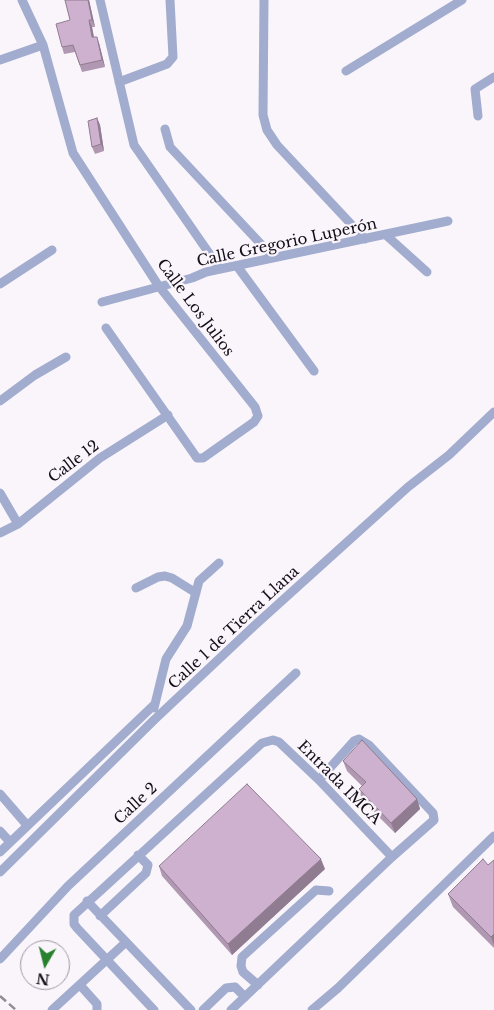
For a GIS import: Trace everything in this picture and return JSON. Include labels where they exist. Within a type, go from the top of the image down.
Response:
[{"type":"street","name":"Calle Los Julios","points":[[22,0],[43,45],[74,153],[158,285],[255,407],[258,416],[254,422],[202,458],[198,458],[106,328]]},
{"type":"street","points":[[100,0],[134,145],[220,269]]},
{"type":"street","points":[[119,82],[167,64],[173,57],[170,0]]},
{"type":"street","points":[[264,0],[263,115],[267,130],[277,145],[365,239]]},
{"type":"street","points":[[346,71],[462,0]]},
{"type":"street","points":[[0,60],[43,45]]},
{"type":"street","points":[[478,116],[474,90],[494,77]]},
{"type":"street","points":[[165,129],[170,147],[273,257]]},
{"type":"street","name":"Calle Gregorio Luperón","points":[[102,302],[220,269],[387,236],[448,221]]},
{"type":"street","points":[[387,236],[427,272]]},
{"type":"street","points":[[0,284],[52,250]]},
{"type":"street","points":[[237,266],[314,371]]},
{"type":"street","points":[[0,401],[34,376],[66,357]]},
{"type":"street","name":"Calle 1 de Tierra Llana","points":[[0,872],[151,723],[254,626],[494,412]]},
{"type":"street","name":"Calle 12","points":[[0,533],[18,524],[100,458],[168,415]]},
{"type":"street","points":[[0,493],[18,524]]},
{"type":"street","points":[[151,723],[166,659],[187,626],[199,582],[219,563]]},
{"type":"street","points":[[136,588],[164,576],[172,578],[196,593]]},
{"type":"street","name":"Calle 2","points":[[0,958],[68,886],[296,673]]},
{"type":"street","points":[[0,852],[155,704]]},
{"type":"street","points":[[231,1010],[392,857],[434,820],[433,813],[369,745],[359,739],[354,741],[319,780]]},
{"type":"street","name":"Entrada IMCA","points":[[154,1010],[74,924],[74,915],[138,855],[267,741],[279,742],[319,780],[392,857]]},
{"type":"street","points":[[0,794],[26,824],[26,828]]},
{"type":"street","points":[[0,831],[10,842]]},
{"type":"street","points":[[312,1010],[338,988],[494,836]]},
{"type":"street","points":[[100,916],[146,873],[148,865],[138,855]]},
{"type":"street","points":[[258,985],[243,972],[240,962],[242,957],[316,890],[329,891]]},
{"type":"street","points":[[87,902],[191,1010]]},
{"type":"street","points":[[52,1010],[125,943]]},
{"type":"street","points":[[80,985],[97,1004],[97,1010]]},
{"type":"street","points":[[203,1010],[226,988],[235,988],[245,997]]},
{"type":"building","points":[[65,0],[88,0],[92,20],[89,20],[92,37],[97,37],[102,60],[80,65],[73,45],[62,47],[56,24],[70,20]]},
{"type":"building","points":[[97,118],[101,144],[92,147],[88,121]]},
{"type":"building","points":[[362,740],[417,799],[391,823],[359,789],[366,782],[343,761]]},
{"type":"building","points":[[247,784],[321,859],[228,944],[159,866]]},
{"type":"building","points":[[483,859],[488,865],[494,860],[494,934],[491,937],[448,894]]},
{"type":"railway","points":[[0,996],[16,1010]]}]
